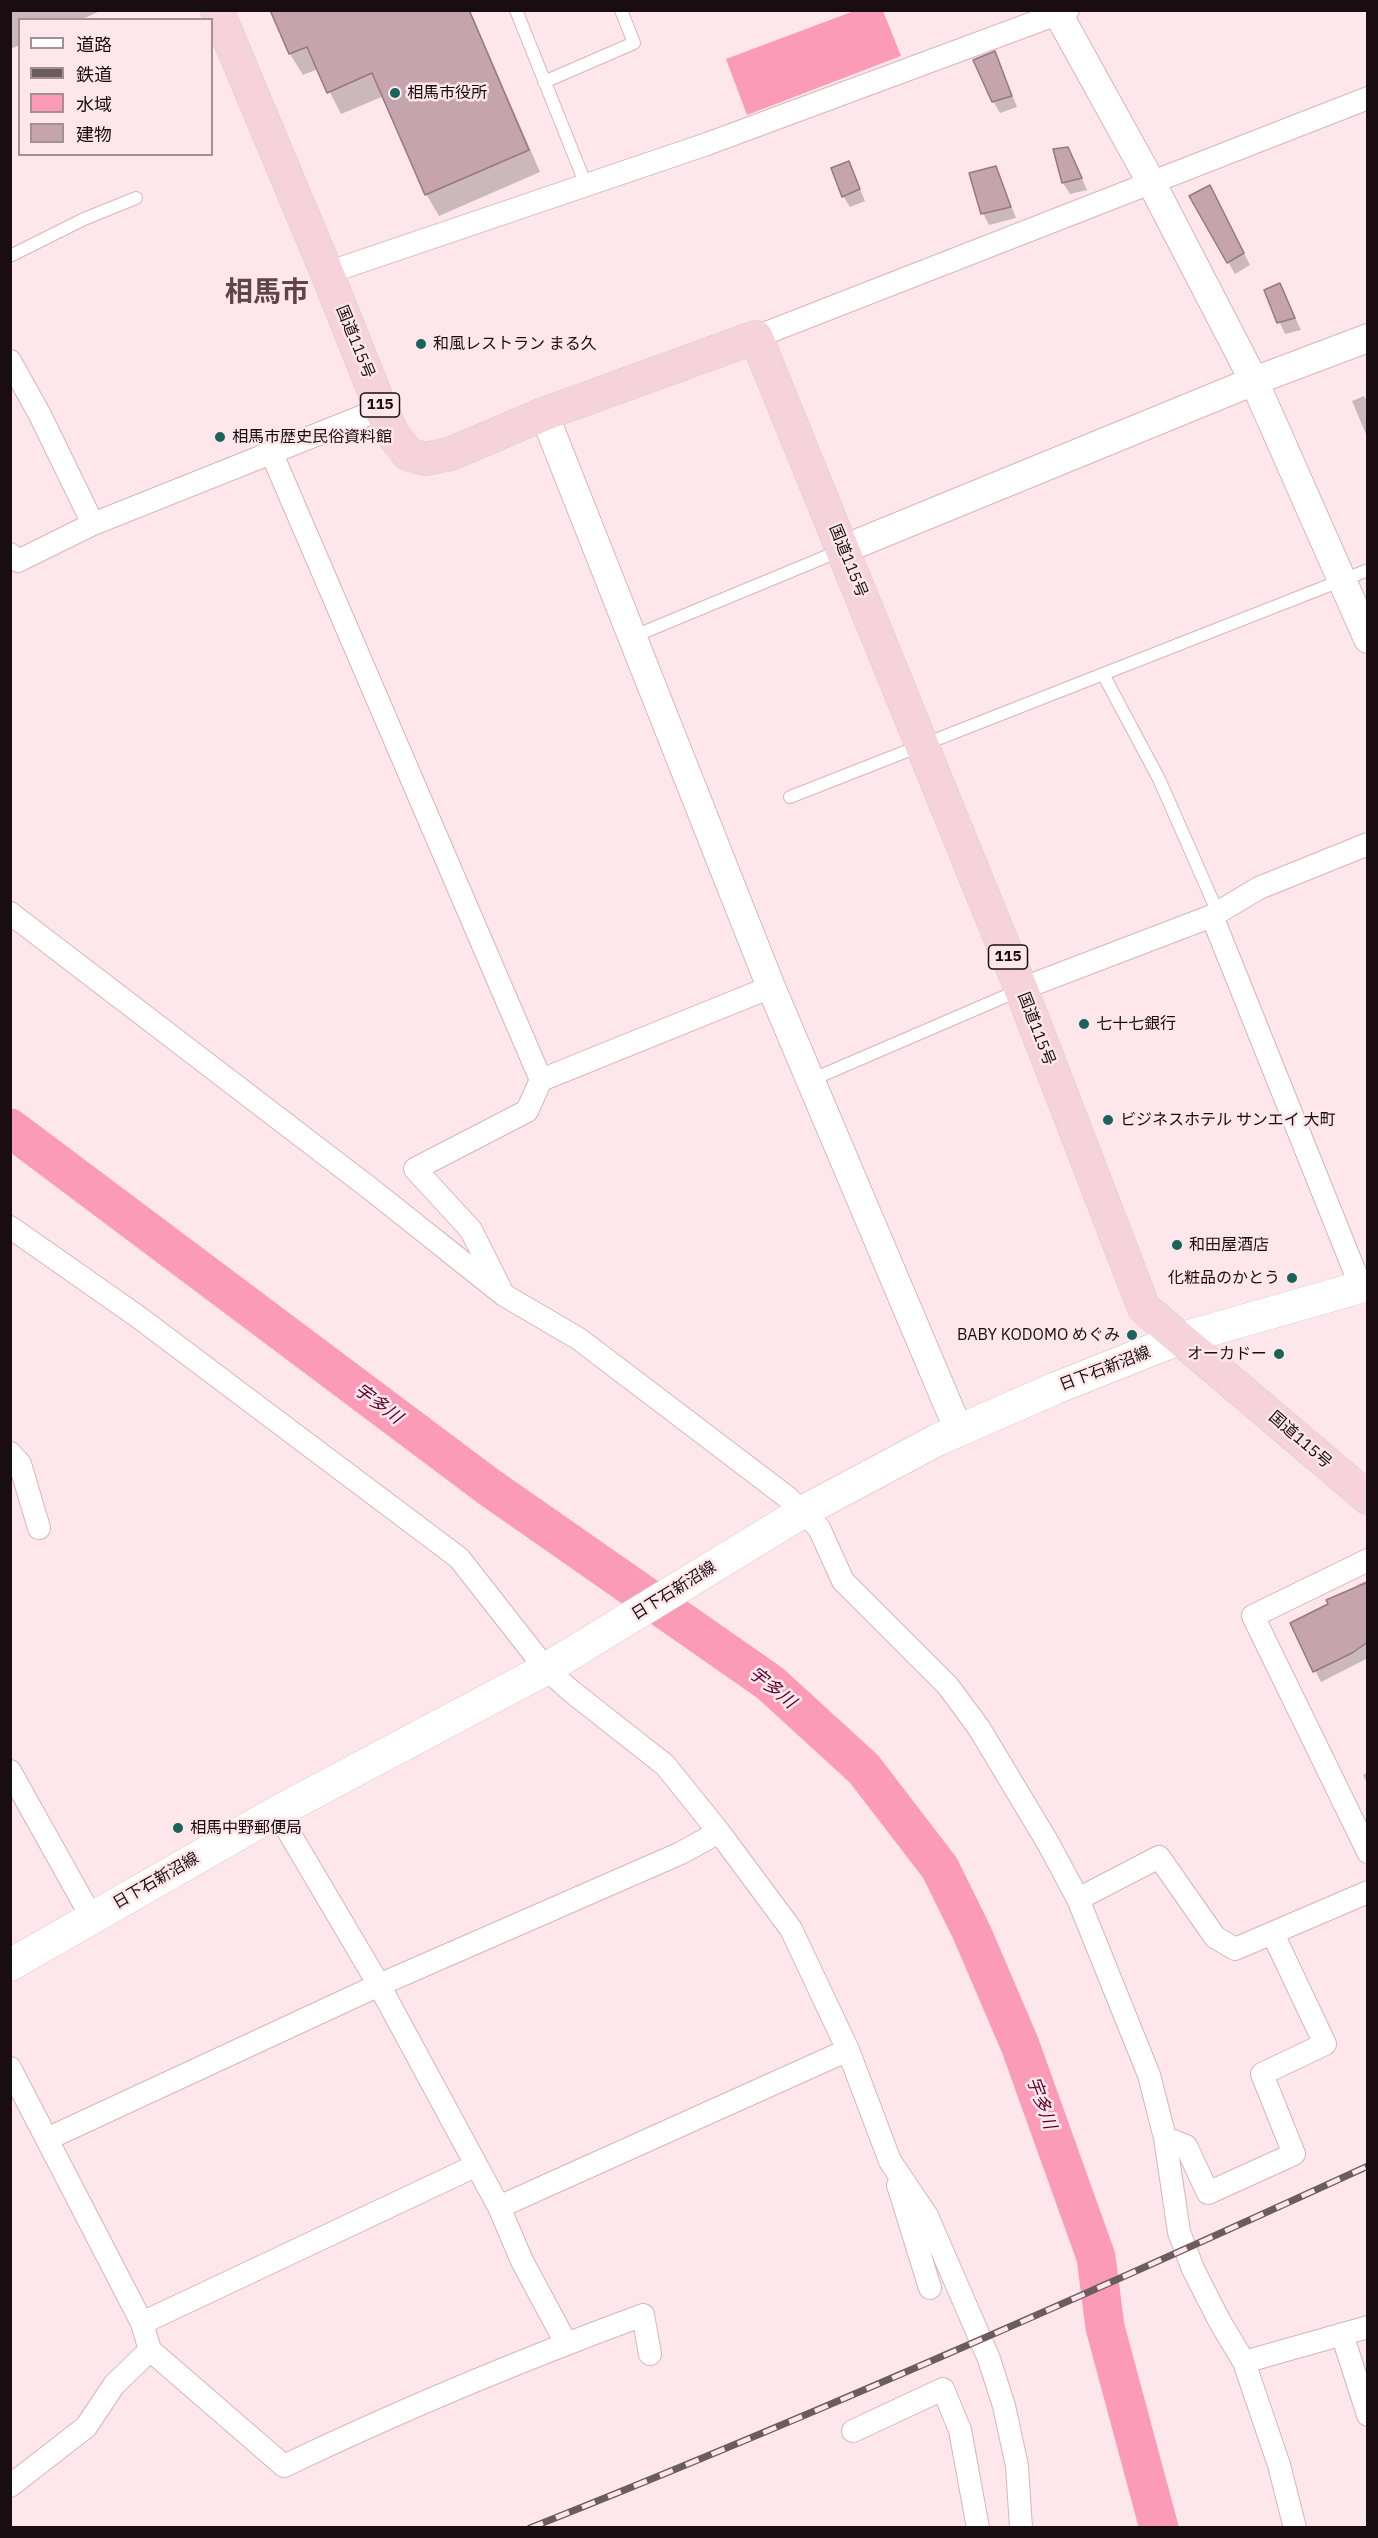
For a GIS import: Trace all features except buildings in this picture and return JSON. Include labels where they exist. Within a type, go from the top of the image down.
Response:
[{"type":"highway","name":"国道115号","points":[[217,10],[381,409],[394,436],[408,454],[425,459],[450,454],[544,414],[756,337],[1021,989],[1144,1308],[1368,1498]]},
{"type":"main road","name":"日下石新沼線","points":[[10,1965],[277,1812],[559,1662],[798,1514],[878,1470],[1056,1388],[1179,1339],[1364,1286]]},
{"type":"street","points":[[327,273],[707,144],[1061,12],[1355,575],[1368,639]]},
{"type":"street","points":[[756,337],[1368,98]]},
{"type":"street","points":[[843,549],[1254,381],[1368,338]]},
{"type":"street","points":[[10,361],[40,415],[93,524]]},
{"type":"street","points":[[13,561],[93,524],[381,409]]},
{"type":"street","points":[[544,414],[771,987],[959,1431]]},
{"type":"street","points":[[272,454],[541,1080]]},
{"type":"street","points":[[1021,989],[1215,915],[1258,888],[1368,844]]},
{"type":"street","points":[[10,913],[372,1190],[504,1295],[579,1339],[798,1514],[819,1528],[843,1581],[948,1686],[979,1728],[1048,1843],[1078,1899],[1149,2075],[1165,2138],[1179,2232],[1193,2269],[1220,2322],[1244,2361],[1280,2465],[1295,2528]]},
{"type":"street","points":[[1215,915],[1364,1286]]},
{"type":"street","points":[[504,1295],[471,1230],[415,1169],[527,1111],[541,1080],[771,987]]},
{"type":"street","points":[[10,1227],[137,1316],[459,1558],[559,1662],[570,1691],[665,1765],[719,1832],[790,1929],[848,2050],[890,2161],[930,2288]]},
{"type":"street","points":[[10,1453],[20,1464],[39,1528]]},
{"type":"street","points":[[1368,1560],[1253,1616],[1368,1852]]},
{"type":"street","points":[[10,1771],[19,1809],[92,1918]]},
{"type":"street","points":[[277,1812],[379,1985],[499,2207],[522,2261],[566,2343]]},
{"type":"street","points":[[47,2139],[379,1985],[681,1853],[719,1832]]},
{"type":"street","points":[[1078,1899],[1159,1857],[1215,1937],[1235,1949],[1368,1892]]},
{"type":"street","points":[[1165,2138],[1186,2146],[1208,2193],[1294,2154],[1262,2074],[1325,2044],[1274,1934]]},
{"type":"street","points":[[499,2207],[848,2050]]},
{"type":"street","points":[[10,2068],[142,2323],[150,2350],[284,2466],[392,2415],[566,2343],[643,2315],[650,2354]]},
{"type":"street","points":[[890,2161],[927,2216],[989,2359],[1004,2406],[1017,2466],[1021,2528]]},
{"type":"street","points":[[142,2323],[475,2166]]},
{"type":"street","points":[[1244,2361],[1368,2326]]},
{"type":"street","points":[[1342,2334],[1368,2415]]},
{"type":"street","points":[[10,2486],[86,2427],[114,2385],[150,2350]]},
{"type":"street","points":[[853,2431],[943,2389],[960,2430],[978,2528]]},
{"type":"lane","points":[[516,10],[586,184]]},
{"type":"lane","points":[[544,82],[634,43],[621,10]]},
{"type":"lane","points":[[10,256],[84,219],[136,198]]},
{"type":"lane","points":[[632,637],[843,549]]},
{"type":"lane","points":[[790,797],[1355,575]]},
{"type":"lane","points":[[1103,674],[1159,779],[1215,915]]},
{"type":"lane","points":[[811,1080],[1021,989]]},
{"type":"water","points":[[854,11],[883,11],[901,56],[747,115],[726,59]]},
{"type":"waterway","name":"宇多川","points":[[10,1128],[489,1487],[770,1683],[864,1769],[940,1868],[972,1933],[1020,2045],[1096,2257],[1105,2327],[1159,2528]]},
{"type":"railway","points":[[530,2528],[951,2353],[1368,2166]]},
{"type":"place","name":"相馬市役所","points":[[395,93]]},
{"type":"place","name":"和風レストラン まる久","points":[[421,344]]},
{"type":"place","name":"相馬市歴史民俗資料館","points":[[220,437]]},
{"type":"place","name":"七十七銀行","points":[[1084,1024]]},
{"type":"place","name":"ビジネスホテル サンエイ 大町","points":[[1108,1120]]},
{"type":"place","name":"和田屋酒店","points":[[1177,1245]]},
{"type":"place","name":"化粧品のかとう","points":[[1292,1278]]},
{"type":"place","name":"BABY KODOMO めぐみ","points":[[1132,1335]]},
{"type":"place","name":"オーカドー","points":[[1279,1354]]},
{"type":"place","name":"相馬中野郵便局","points":[[178,1828]]},
{"type":"district","name":"相馬市","points":[[267,293]]}]
